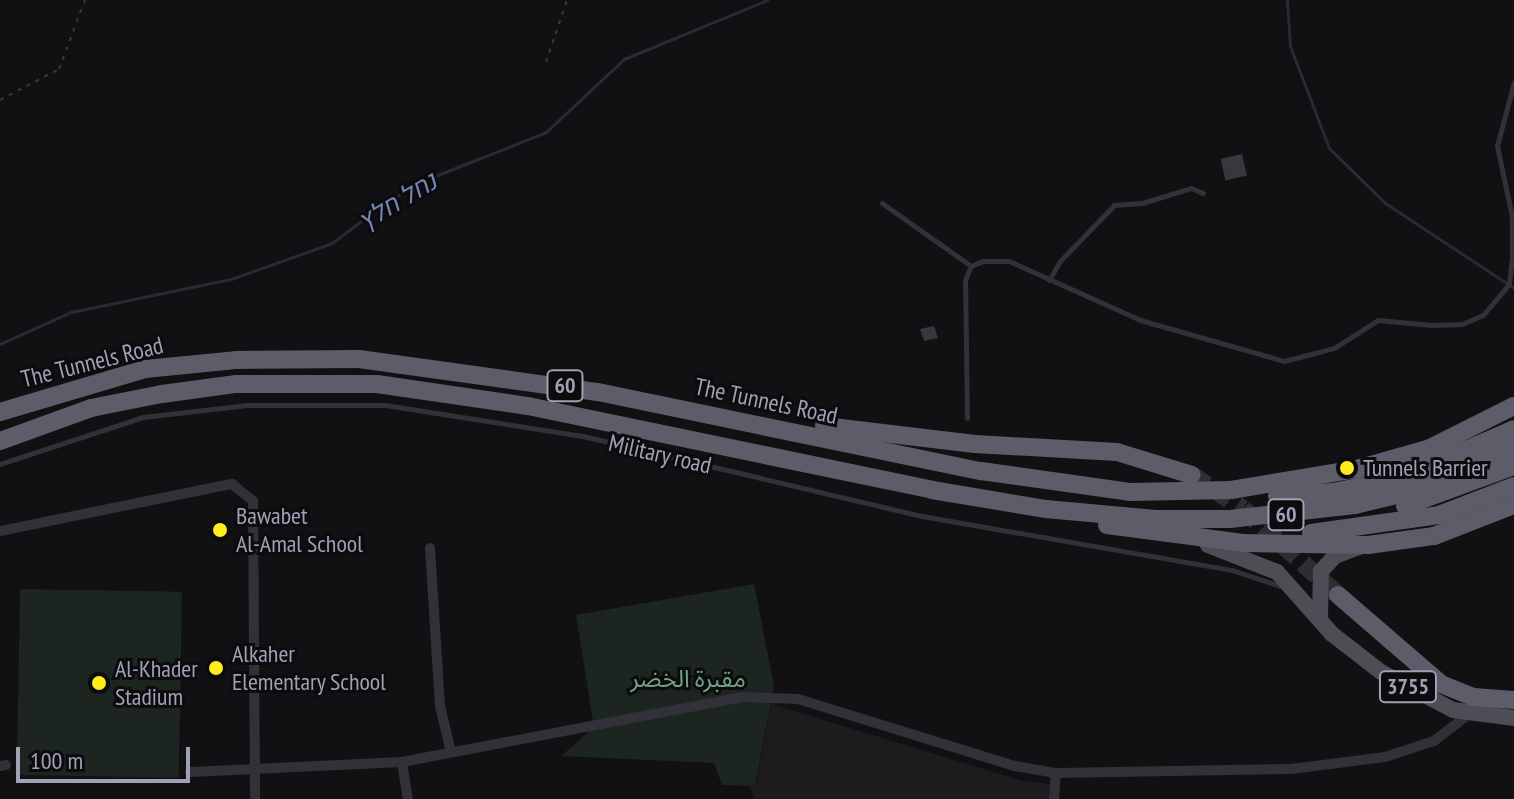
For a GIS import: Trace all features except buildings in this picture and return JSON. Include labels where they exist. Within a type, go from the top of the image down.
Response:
[{"type":"highway","name":"The Tunnels Road","points":[[0,412],[145,369],[291,358],[436,366],[696,410],[981,471],[1130,492],[1231,490],[1357,469],[1430,448],[1514,406]]},
{"type":"highway","name":"The Tunnels Road","points":[[0,441],[91,408],[162,394],[236,384],[377,384],[528,406],[1046,509]]},
{"type":"highway","points":[[696,410],[975,444],[1117,452],[1192,475]]},
{"type":"highway","name":"60","points":[[1130,492],[1206,497],[1333,492],[1399,479],[1514,429]]},
{"type":"highway","name":"60","points":[[1046,509],[1156,519],[1299,514],[1413,491],[1514,447]]},
{"type":"highway","name":"60","points":[[1112,526],[1314,525],[1448,493],[1514,466]]},
{"type":"highway","name":"60","points":[[1132,530],[1266,537],[1391,526],[1439,515],[1514,486]]},
{"type":"highway","name":"60","points":[[1046,509],[1132,530],[1243,543],[1368,545],[1434,536],[1514,505]]},
{"type":"highway","points":[[1338,595],[1441,684],[1474,697],[1514,700]]},
{"type":"main road","name":"3755","points":[[1132,530],[1255,559],[1277,572],[1364,662],[1469,714],[1514,718]]},
{"type":"main road","points":[[1316,613],[1321,571],[1335,556],[1368,545]]},
{"type":"street","points":[[0,531],[232,484],[253,501],[255,799]]},
{"type":"street","points":[[430,548],[440,706],[451,752]]},
{"type":"street","points":[[190,772],[257,772],[402,762],[743,697],[777,696],[1015,766],[1056,773],[1291,769],[1357,761],[1434,741],[1469,714]]},
{"type":"street","points":[[402,762],[408,799]]},
{"type":"street","points":[[1054,799],[1056,773]]},
{"type":"lane","points":[[882,203],[971,266],[1009,261],[1140,320],[1284,361],[1334,348],[1378,320],[1432,325],[1462,324],[1483,315],[1509,284],[1512,217],[1497,146],[1514,82]]},
{"type":"lane","points":[[1049,280],[1060,261],[1114,205],[1142,203],[1191,188],[1203,193]]},
{"type":"lane","points":[[967,418],[965,280],[971,266]]},
{"type":"lane","name":"Military road","points":[[0,464],[143,417],[262,404],[385,405],[583,436],[922,516],[1232,570],[1292,592],[1316,613]]},
{"type":"path","points":[[0,100],[59,69],[85,0]]},
{"type":"path","points":[[546,62],[567,0]]},
{"type":"shaded area","points":[[771,704],[1023,781],[1052,784],[1051,799],[755,799],[749,786],[756,786]]},
{"type":"green space","name":"مقبرة الخضر","points":[[754,584],[774,686],[755,786],[722,785],[714,763],[561,756],[594,727],[576,615]]},
{"type":"green space","name":"Al-Khader Stadium","points":[[20,589],[182,592],[179,778],[17,775]]},
{"type":"waterway","name":"נחל חלץ","points":[[0,344],[71,312],[231,279],[332,243],[386,202],[430,178],[546,132],[624,59],[767,0]]},
{"type":"waterway","points":[[1287,0],[1290,46],[1329,148],[1385,203],[1514,288]]},
{"type":"tunnel","points":[[1192,475],[1243,509],[1338,595]]},
{"type":"place","name":"Tunnels Barrier","points":[[1347,468]]},
{"type":"place","name":"Bawabet Al-Amal School","points":[[220,530]]},
{"type":"place","name":"Alkaher Elementary School","points":[[216,668]]},
{"type":"place","name":"Al-Khader Stadium","points":[[99,683]]}]
